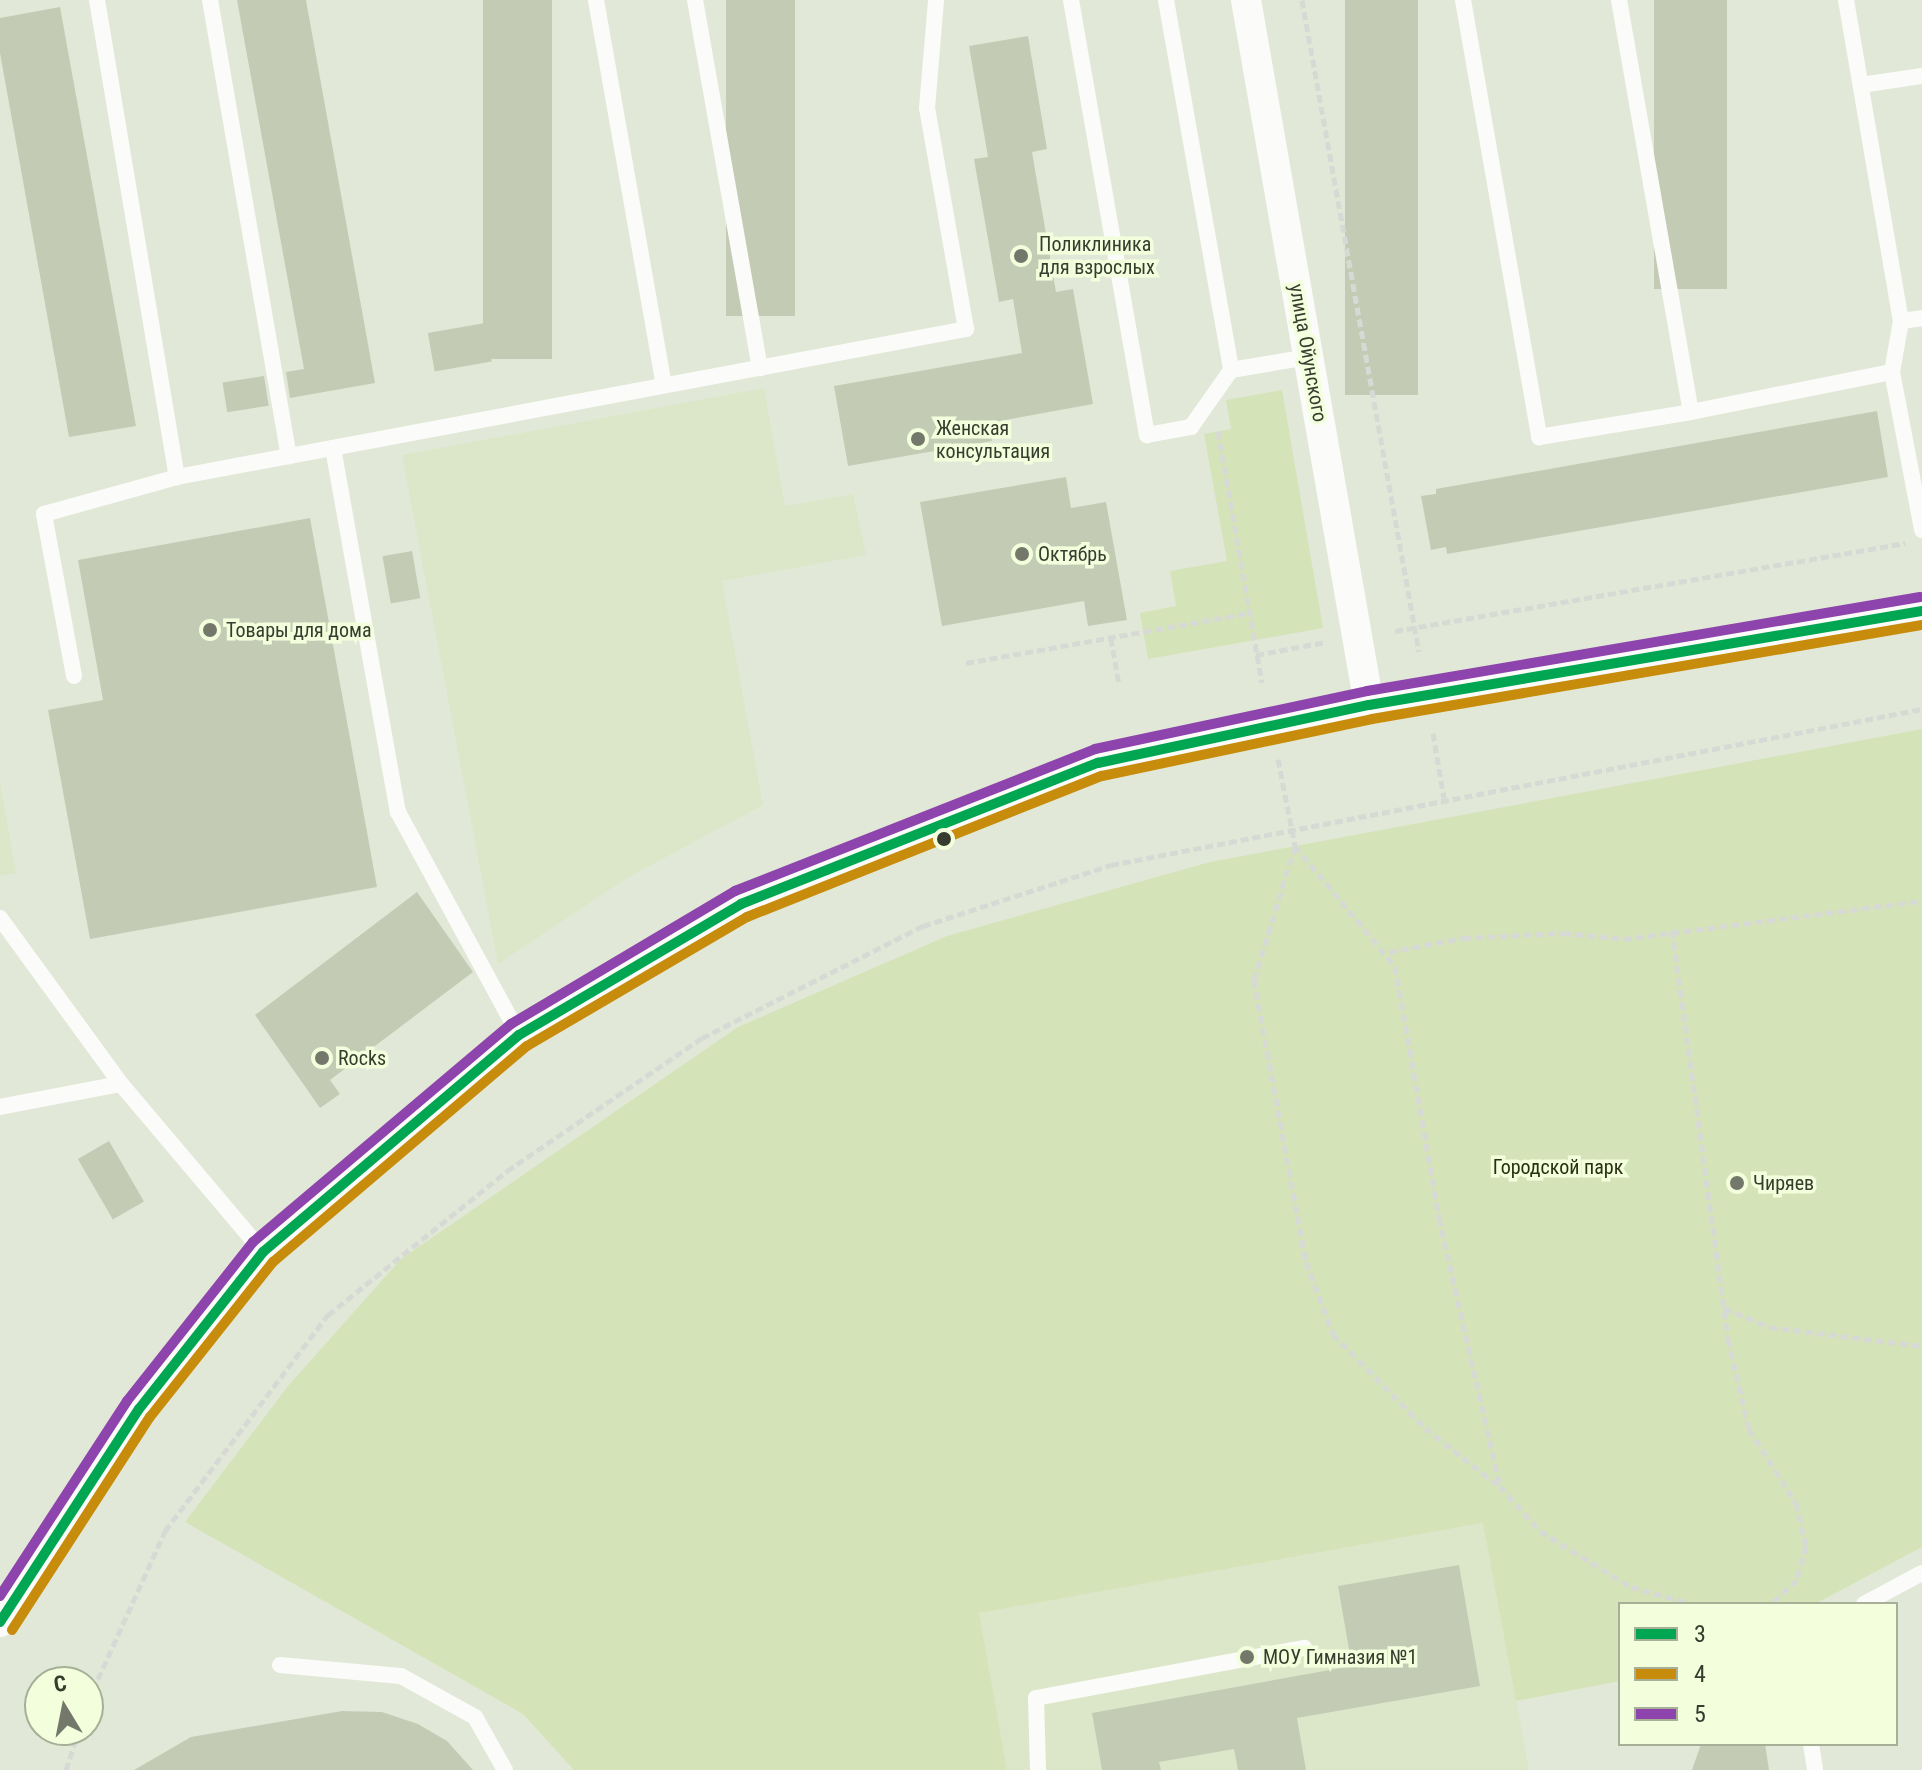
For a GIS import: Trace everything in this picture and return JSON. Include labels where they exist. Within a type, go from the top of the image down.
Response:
[{"type":"street","name":"улица Ойунского","points":[[1246,0],[1369,705]]},
{"type":"street","points":[[0,1622],[139,1409],[263,1252],[519,1035],[741,904],[1098,763],[1369,705],[1922,611]]},
{"type":"lane","points":[[97,0],[177,477]]},
{"type":"lane","points":[[210,0],[289,456]]},
{"type":"lane","points":[[596,0],[664,385]]},
{"type":"lane","points":[[695,0],[760,368]]},
{"type":"lane","points":[[74,676],[44,514],[177,477],[966,329],[927,108],[936,0]]},
{"type":"lane","points":[[1071,0],[1147,435],[1191,427],[1231,370],[1166,0]]},
{"type":"lane","points":[[1463,0],[1539,437],[1691,412],[1892,372]]},
{"type":"lane","points":[[1619,0],[1691,412]]},
{"type":"lane","points":[[1846,0],[1901,321],[1892,372],[1922,530]]},
{"type":"lane","points":[[1861,85],[1922,76]]},
{"type":"lane","points":[[1901,321],[1922,318]]},
{"type":"lane","points":[[1231,370],[1309,357]]},
{"type":"lane","points":[[333,448],[398,812],[519,1035]]},
{"type":"lane","points":[[0,918],[121,1084],[263,1252]]},
{"type":"lane","points":[[0,1107],[121,1084]]},
{"type":"lane","points":[[1868,1602],[1922,1573]]},
{"type":"lane","points":[[1038,1770],[1036,1698],[1304,1648]]},
{"type":"lane","points":[[280,1665],[401,1676],[475,1717],[505,1770]]},
{"type":"lane","points":[[1811,1746],[1815,1770]]},
{"type":"path","points":[[1302,0],[1419,652]]},
{"type":"path","points":[[1212,397],[1262,682]]},
{"type":"path","points":[[1395,631],[1922,540]]},
{"type":"path","points":[[966,663],[1249,613]]},
{"type":"path","points":[[1111,638],[1119,685]]},
{"type":"path","points":[[1256,655],[1326,642]]},
{"type":"path","points":[[104,1666],[165,1531],[328,1315],[507,1171],[702,1038],[923,926],[1111,865],[1292,826],[1922,709]]},
{"type":"path","points":[[1433,733],[1444,798]]},
{"type":"path","points":[[1278,759],[1295,846],[1254,980],[1306,1262],[1333,1334],[1425,1428],[1500,1486],[1540,1531],[1618,1579],[1686,1602]]},
{"type":"path","points":[[1295,846],[1389,952],[1439,1218],[1500,1486]]},
{"type":"path","points":[[1389,952],[1463,938],[1563,933],[1624,939],[1672,930],[1922,901]]},
{"type":"path","points":[[1672,930],[1724,1308],[1749,1429],[1796,1503],[1806,1546],[1797,1580],[1782,1602]]},
{"type":"path","points":[[1724,1308],[1769,1327],[1922,1346]]},
{"type":"path","points":[[66,1770],[74,1746]]},
{"type":"shaded area","points":[[764,388],[785,506],[853,494],[866,555],[722,581],[763,805],[627,878],[498,964],[402,455]]},
{"type":"shaded area","points":[[0,782],[16,873],[0,876]]},
{"type":"shaded area","name":"МОУ Гимназия №1","points":[[1484,1523],[1529,1770],[1007,1770],[978,1613]]},
{"type":"green space","points":[[1282,390],[1323,628],[1148,659],[1140,613],[1176,606],[1170,571],[1227,561],[1204,434],[1231,429],[1226,400]]},
{"type":"green space","name":"Городской парк","points":[[1922,729],[1922,1547],[1819,1602],[1618,1602],[1618,1681],[1516,1701],[1483,1523],[979,1613],[1007,1770],[574,1770],[523,1714],[185,1522],[288,1386],[401,1259],[738,1027],[947,936],[1210,862]]},
{"type":"building","points":[[237,0],[306,0],[375,383],[290,398],[286,372],[304,369]]},
{"type":"building","points":[[483,0],[552,0],[552,359],[483,359]]},
{"type":"building","points":[[726,0],[795,0],[795,316],[726,316]]},
{"type":"building","points":[[1345,0],[1418,0],[1418,395],[1345,395]]},
{"type":"building","points":[[1654,0],[1727,0],[1727,289],[1654,289]]},
{"type":"building","points":[[60,7],[136,426],[69,437],[0,53],[0,18]]},
{"type":"building","name":"Поликлиника для взрослых","points":[[1028,36],[1047,149],[1032,152],[1056,292],[1073,289],[1093,404],[989,423],[992,441],[848,466],[834,386],[1022,353],[1013,299],[999,302],[974,159],[988,157],[969,46]]},
{"type":"building","points":[[485,323],[492,361],[435,371],[428,333]]},
{"type":"building","points":[[264,376],[269,406],[227,412],[223,383]]},
{"type":"building","points":[[1877,411],[1888,477],[1447,554],[1446,547],[1431,550],[1421,496],[1436,494],[1436,489]]},
{"type":"building","name":"Октябрь","points":[[1066,477],[1071,508],[1106,502],[1127,620],[1088,626],[1084,601],[942,626],[920,502]]},
{"type":"building","points":[[310,518],[377,887],[90,939],[48,710],[103,700],[78,560]]},
{"type":"building","points":[[412,551],[420,598],[391,603],[382,556]]},
{"type":"building","points":[[417,892],[473,972],[330,1080],[340,1094],[320,1108],[255,1015]]},
{"type":"building","points":[[109,1141],[144,1202],[113,1220],[78,1159]]},
{"type":"building","points":[[1459,1565],[1480,1686],[1297,1718],[1306,1770],[1238,1770],[1234,1749],[1159,1762],[1161,1770],[1102,1770],[1092,1713],[1352,1666],[1338,1586]]},
{"type":"building","points":[[342,1711],[382,1712],[418,1724],[447,1741],[473,1770],[134,1770],[191,1737]]},
{"type":"building","points":[[1700,1746],[1765,1746],[1769,1770],[1692,1770]]},
{"type":"transit line","name":"5","points":[[0,1596],[127,1401],[253,1242],[511,1024],[735,891],[1095,749],[1367,691],[1920,597]]},
{"type":"transit line","name":"3","points":[[0,1622],[139,1409],[263,1252],[519,1035],[741,904],[1098,763],[1369,705],[1922,611]]},
{"type":"transit line","name":"4","points":[[12,1630],[150,1417],[273,1262],[527,1046],[747,917],[1102,776],[1372,719],[1922,625]]},
{"type":"place","name":"Поликлиника для взрослых","points":[[1021,256]]},
{"type":"place","name":"Женская консультация","points":[[918,439]]},
{"type":"place","name":"Октябрь","points":[[1022,554]]},
{"type":"place","name":"Товары для дома","points":[[210,630]]},
{"type":"place","name":"Rocks","points":[[322,1058]]},
{"type":"place","name":"Чиряев","points":[[1737,1183]]},
{"type":"place","name":"МОУ Гимназия №1","points":[[1247,1657]]}]
